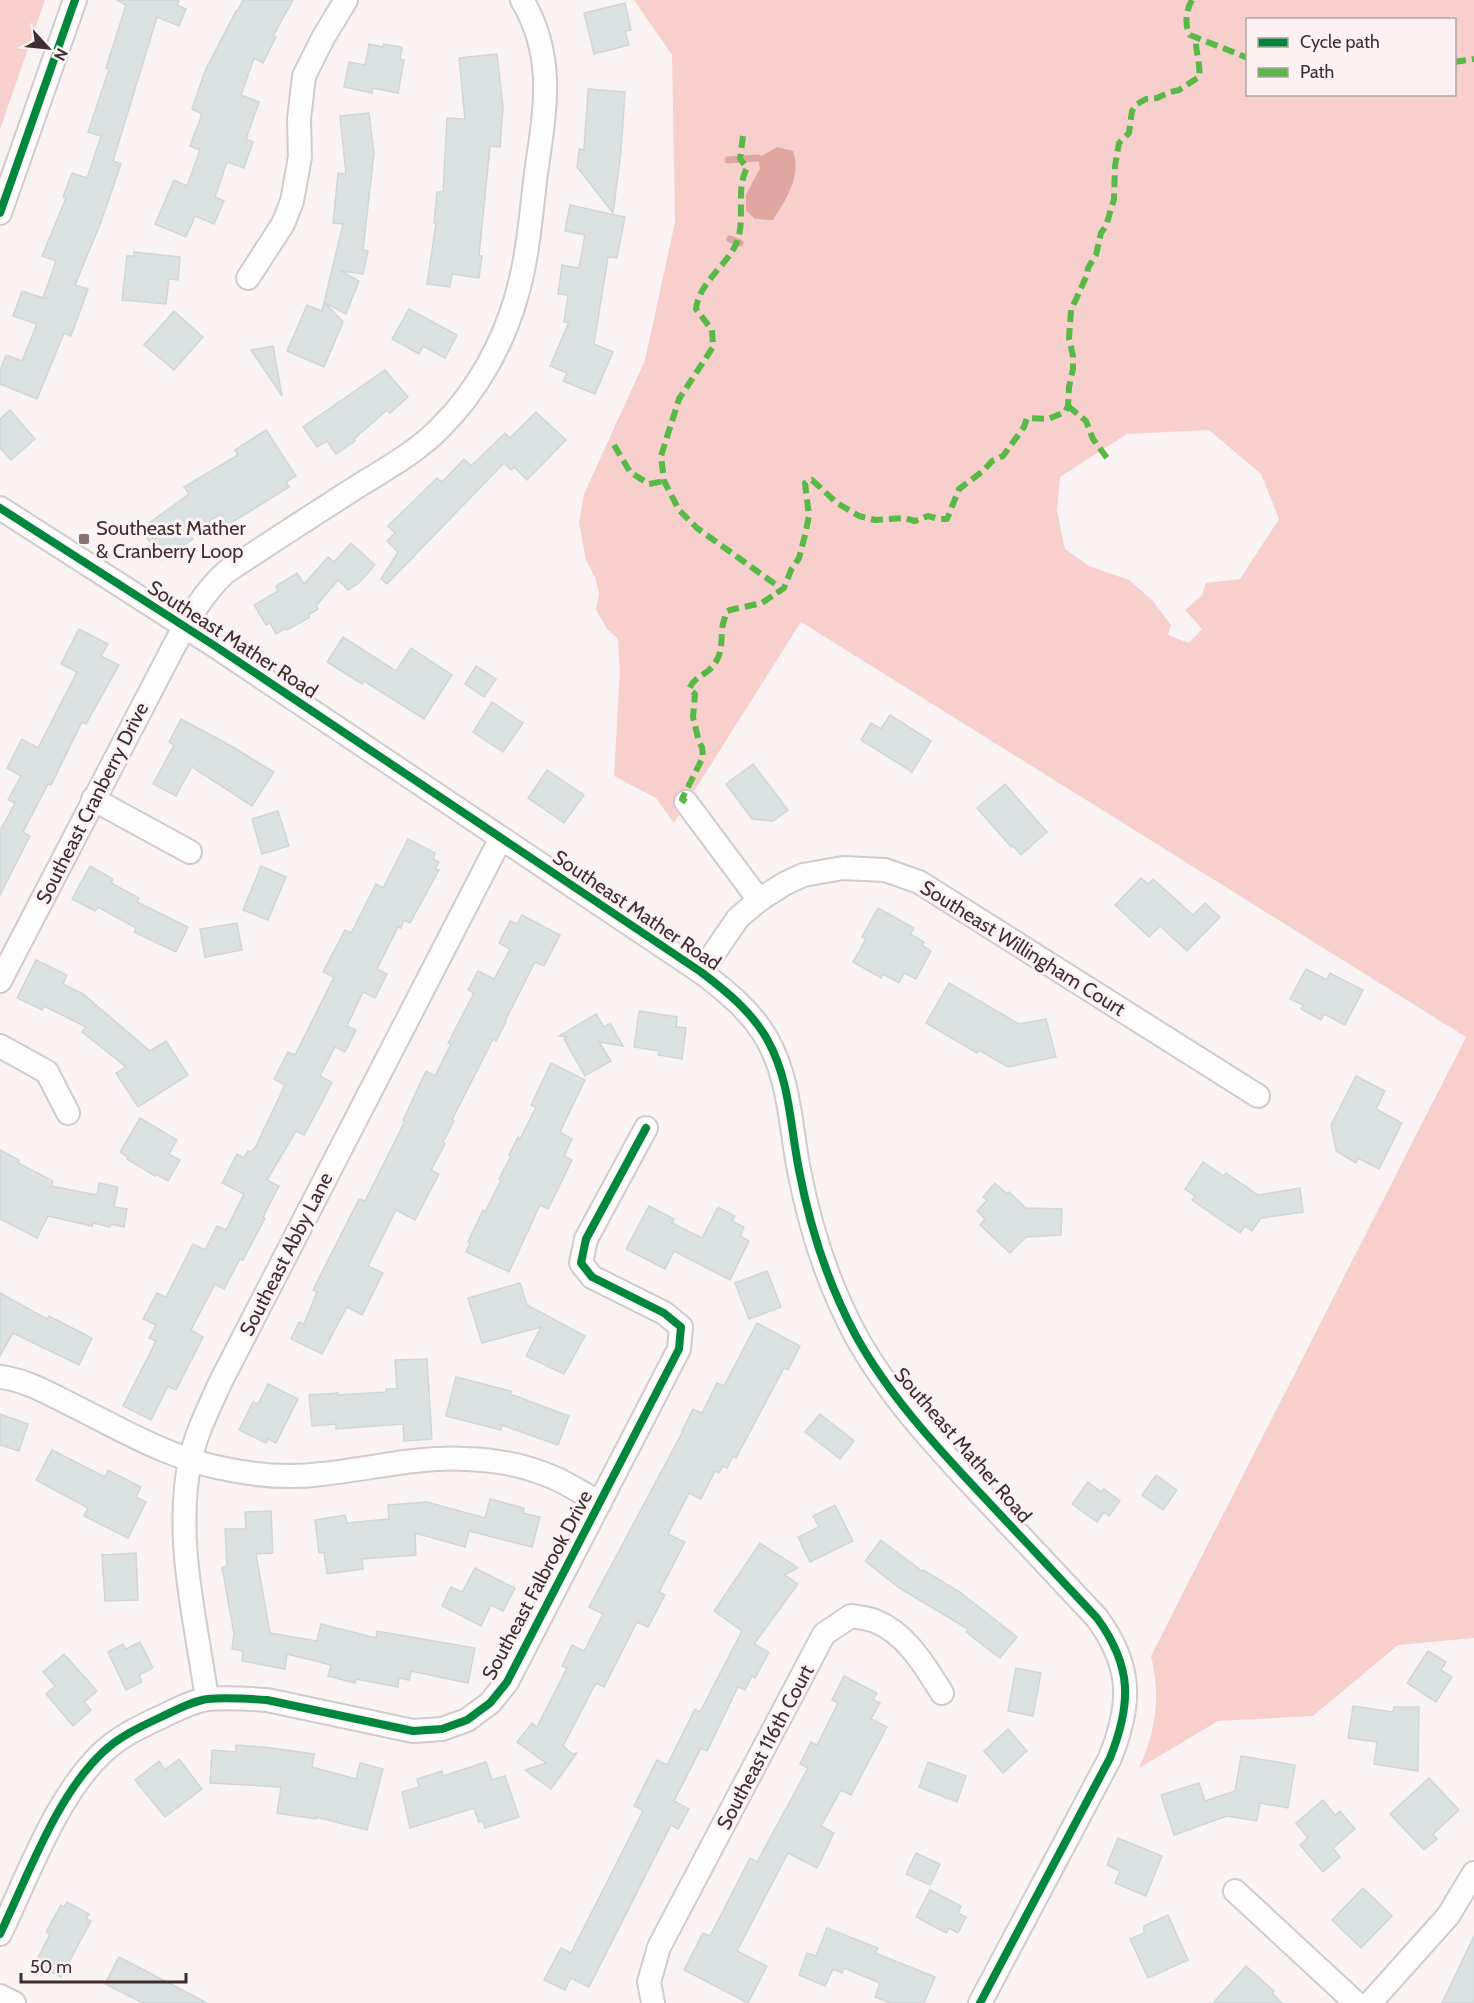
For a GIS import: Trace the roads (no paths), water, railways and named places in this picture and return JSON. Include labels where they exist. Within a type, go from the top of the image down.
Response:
[{"type":"street","points":[[0,213],[75,0]]},
{"type":"street","points":[[248,278],[283,224],[292,201],[300,157],[299,119],[304,76],[346,0]]},
{"type":"street","name":"Southeast Cranberry Drive","points":[[0,981],[195,606],[226,572],[408,454],[441,428],[480,378],[502,338],[516,298],[524,263],[545,110],[544,54],[531,14],[522,0]]},
{"type":"street","name":"Southeast Mather Road","points":[[0,507],[184,627],[700,972],[741,1006],[756,1022],[776,1056],[783,1076],[798,1168],[816,1242],[843,1310],[874,1366],[903,1406],[956,1467],[1097,1618],[1115,1646],[1123,1668],[1126,1693],[1123,1721],[1110,1758],[980,2003]]},
{"type":"street","points":[[93,800],[190,852]]},
{"type":"street","points":[[686,802],[759,900]]},
{"type":"street","name":"Southeast Abby Lane","points":[[207,1699],[185,1553],[184,1511],[190,1461],[201,1425],[219,1383],[501,838]]},
{"type":"street","name":"Southeast Willingham Court","points":[[700,972],[738,918],[759,900],[784,884],[803,875],[843,868],[885,870],[919,882],[1258,1096]]},
{"type":"street","points":[[0,1046],[47,1072],[68,1113]]},
{"type":"street","name":"Southeast Falbrook Drive","points":[[0,1934],[61,1806],[81,1777],[103,1752],[128,1733],[194,1702],[207,1699],[267,1700],[413,1731],[442,1729],[467,1720],[490,1703],[507,1682],[679,1349],[681,1327],[664,1313],[592,1277],[581,1263],[586,1239],[646,1128]]},
{"type":"street","points":[[0,1377],[36,1387],[152,1446],[190,1461],[230,1470],[274,1476],[320,1475],[423,1460],[467,1458],[510,1465],[548,1475],[600,1503]]},
{"type":"street","name":"Southeast 116th Court","points":[[653,2003],[648,1982],[659,1947],[824,1634],[851,1616],[874,1621],[895,1633],[922,1660],[942,1693]]},
{"type":"street","points":[[1370,2003],[1448,1916],[1474,1873]]},
{"type":"street","points":[[1235,1891],[1356,2003]]},
{"type":"street","points":[[0,1996],[14,2003]]},
{"type":"waterway","points":[[728,160],[758,158]]},
{"type":"waterway","points":[[730,239],[740,243]]},
{"type":"place","name":"Southeast Mather & Cranberry Loop","points":[[84,539]]}]
